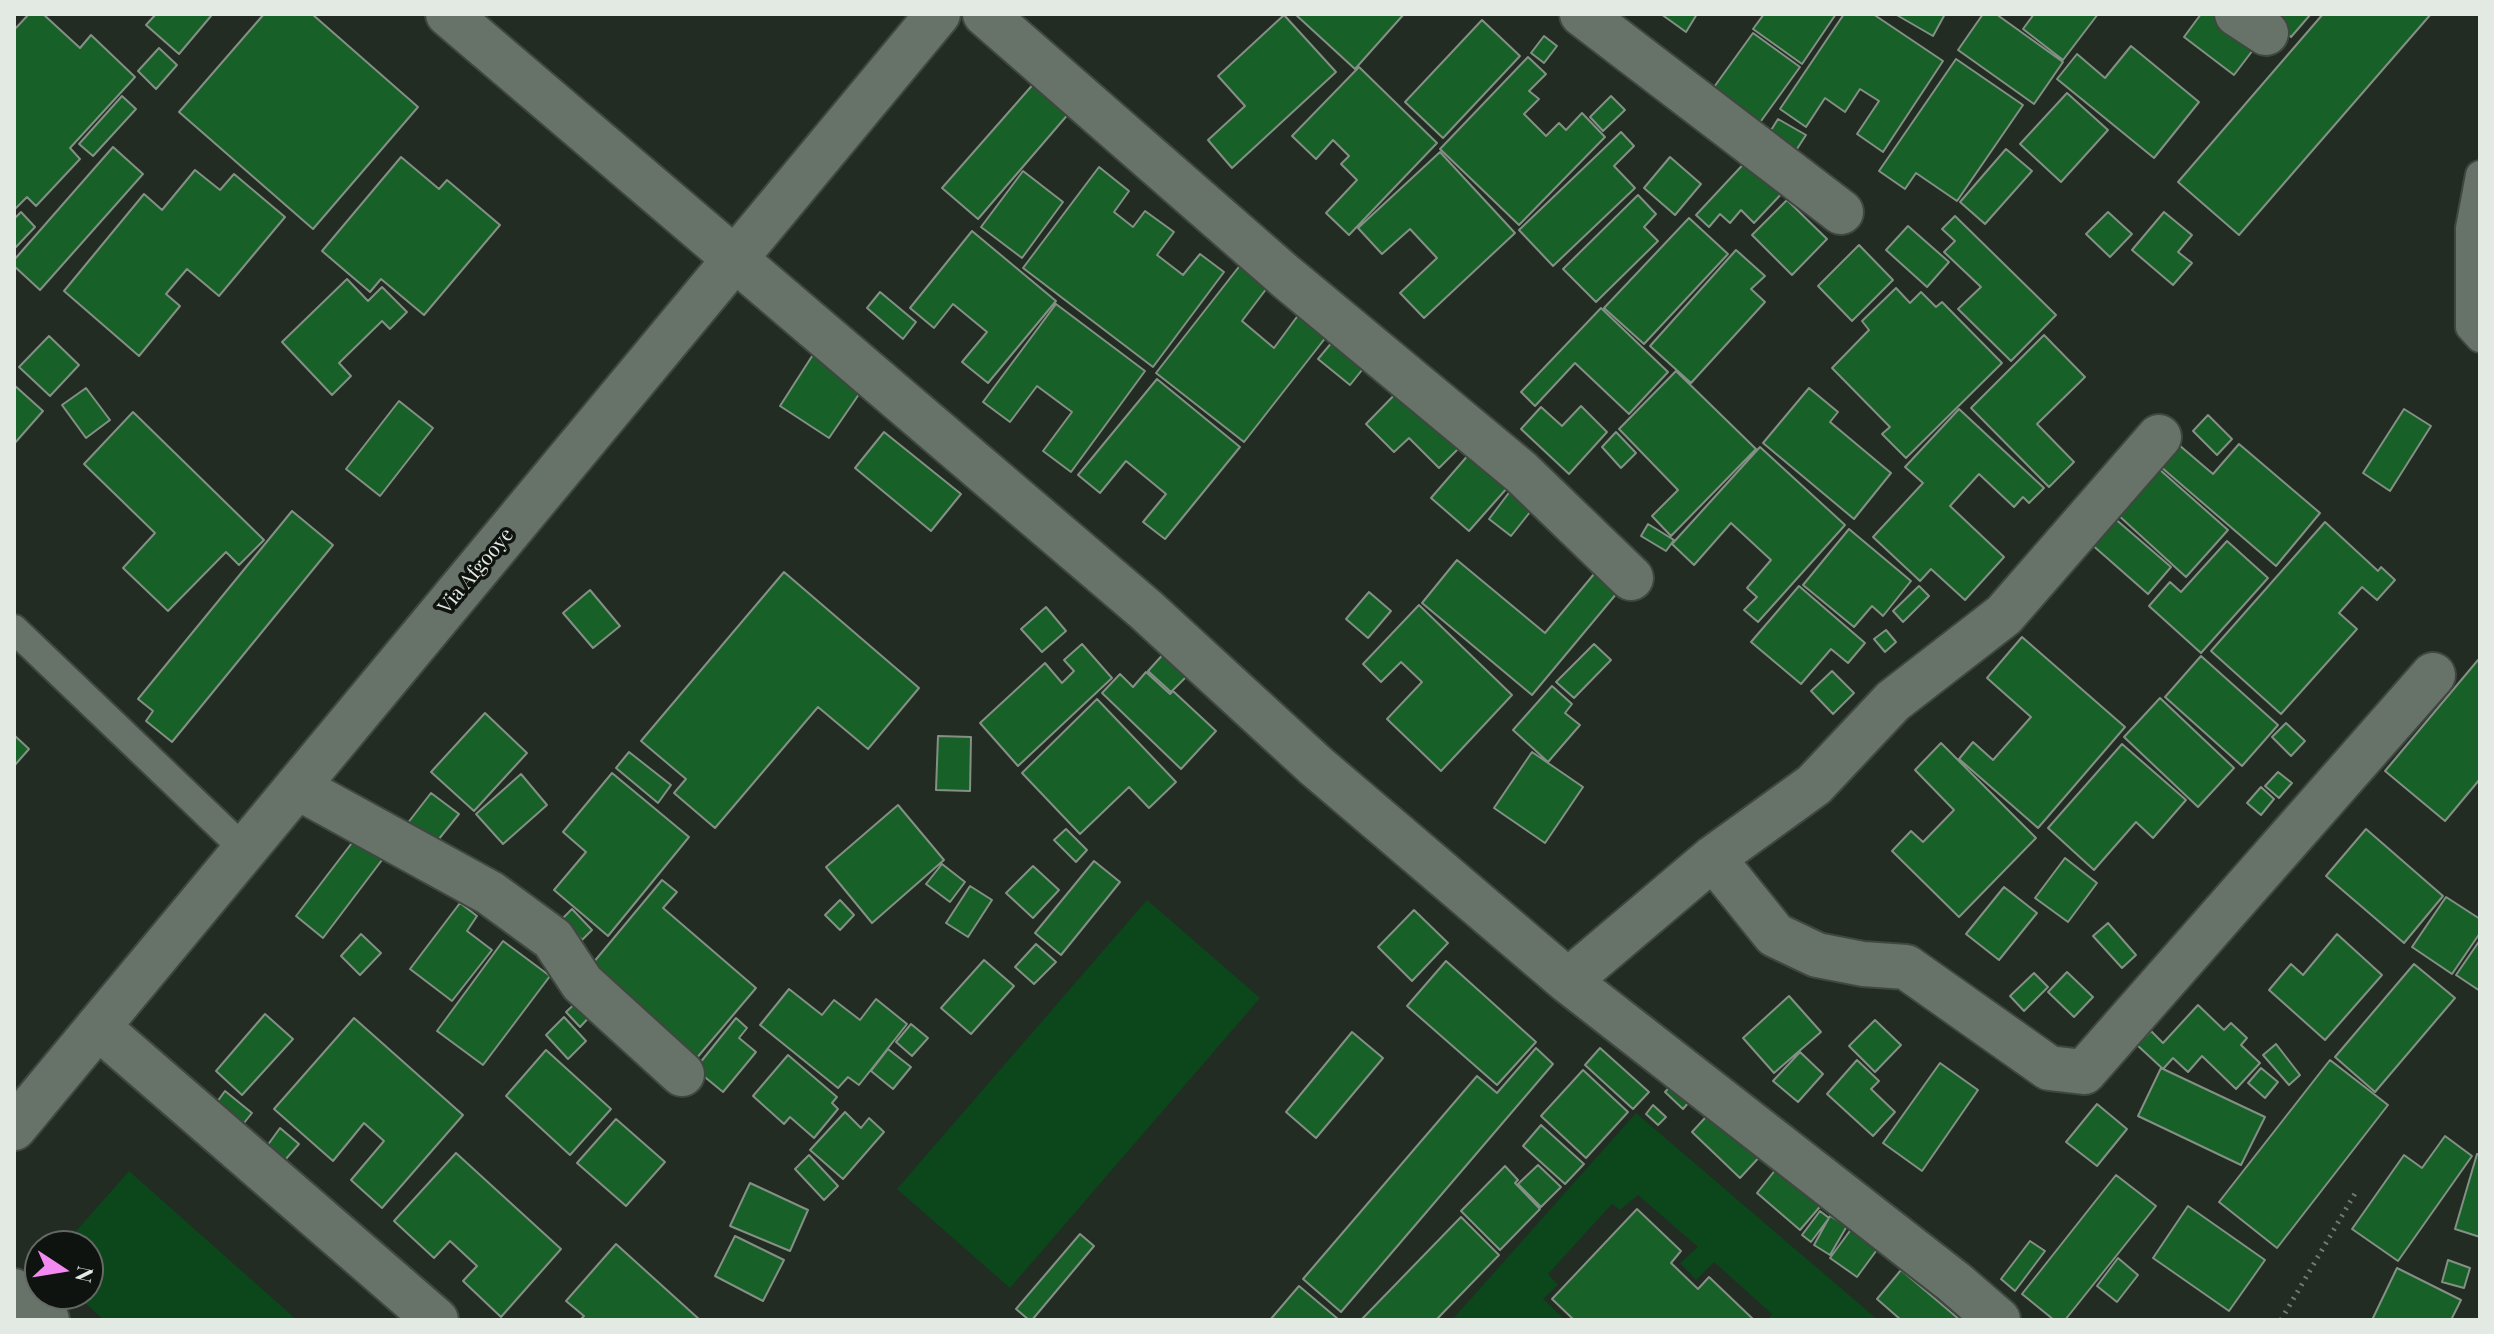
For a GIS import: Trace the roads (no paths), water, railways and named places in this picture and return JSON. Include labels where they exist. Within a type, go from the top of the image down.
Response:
[{"type":"street","points":[[448,14],[1145,609],[1316,766],[1568,981],[1954,1282],[1998,1320]]},
{"type":"street","name":"Via Afgooye","points":[[14,1128],[938,14]]},
{"type":"street","points":[[985,14],[1285,276],[1521,472],[1631,578]]},
{"type":"street","points":[[1582,14],[1841,212]]},
{"type":"street","points":[[1568,981],[1713,858],[1814,785],[1893,701],[2004,615],[2159,437]]},
{"type":"street","points":[[1713,858],[1775,935],[1817,955],[1863,964],[1906,967],[2049,1068],[2084,1072],[2433,675]]},
{"type":"street","points":[[297,787],[490,893],[553,939],[582,983],[682,1074]]},
{"type":"street","points":[[98,1027],[436,1320]]},
{"type":"street","points":[[14,1291],[47,1320]]},
{"type":"lane","points":[[2480,175],[2470,228],[2470,327],[2480,338]]},
{"type":"lane","points":[[14,629],[245,850]]}]
